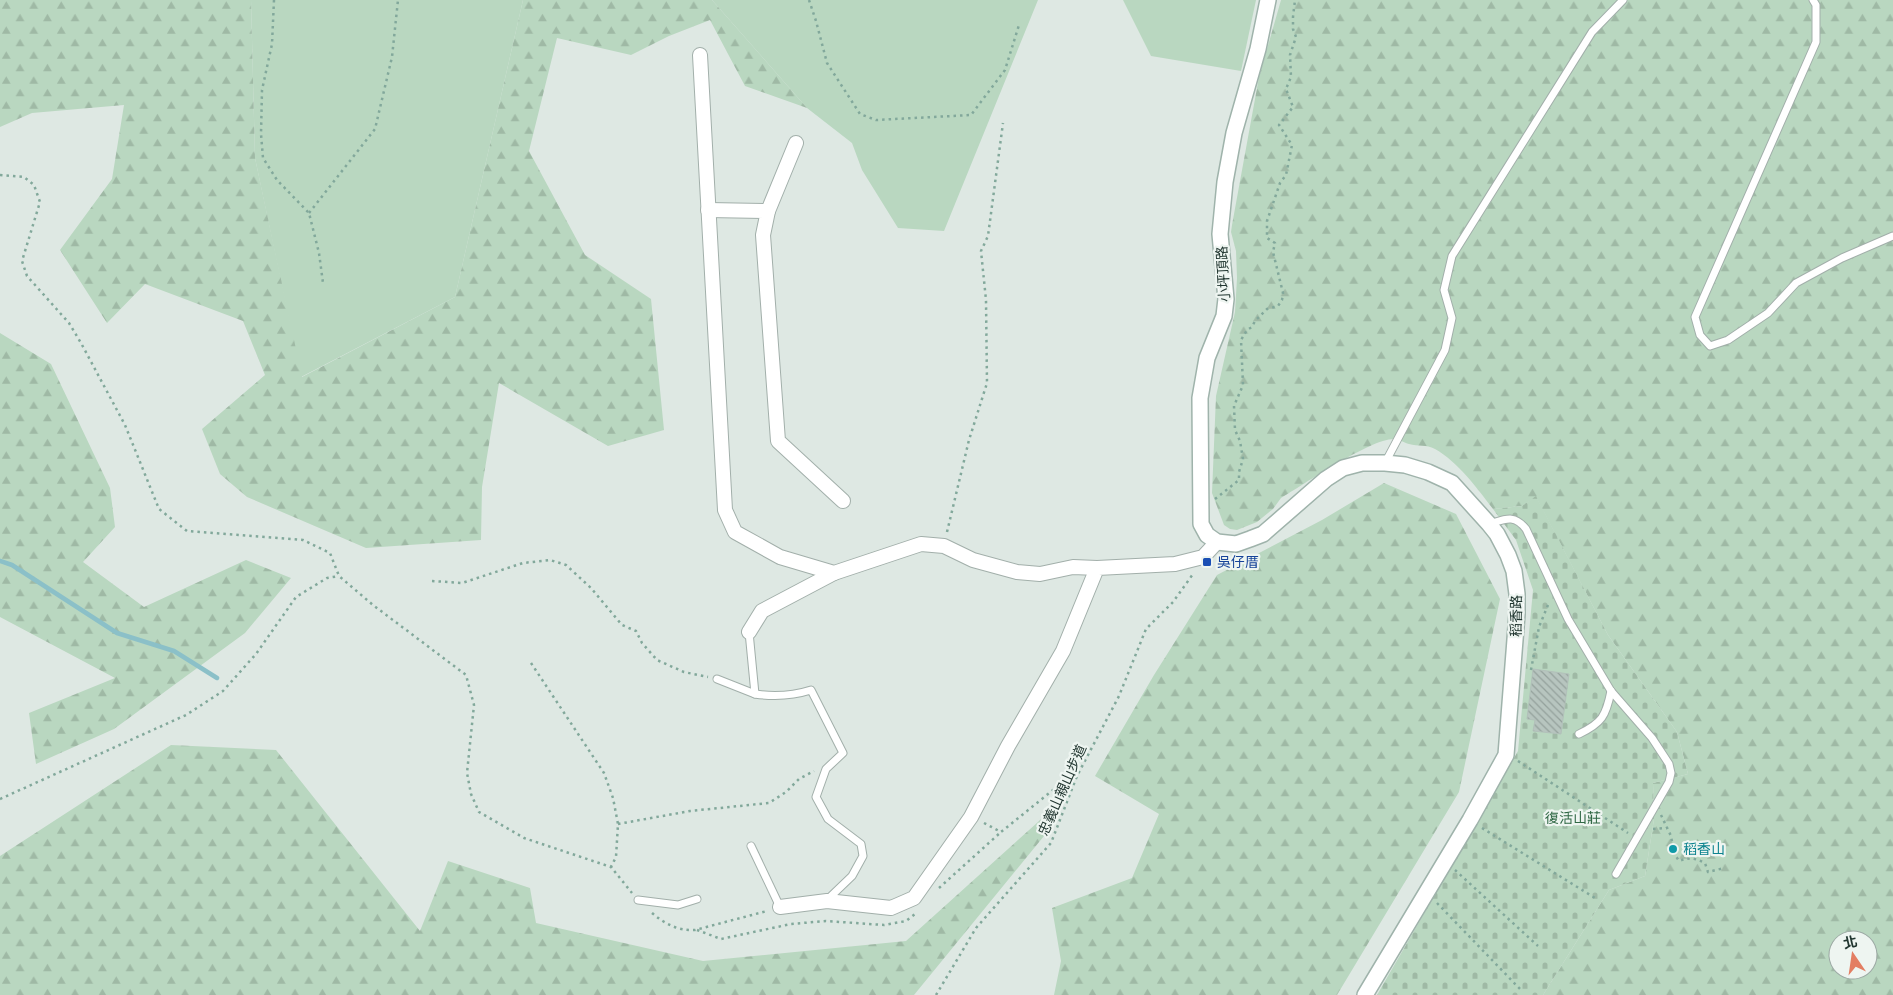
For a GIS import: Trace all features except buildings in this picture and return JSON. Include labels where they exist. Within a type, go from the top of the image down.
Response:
[{"type":"street","name":"小坪頂路","points":[[1217,542],[1207,535],[1201,524],[1200,398],[1207,358],[1224,316],[1226,299],[1220,234],[1234,133],[1258,49],[1268,0]]},
{"type":"street","points":[[700,55],[725,510],[735,532],[780,557],[834,573]]},
{"type":"street","points":[[796,143],[768,211],[763,235],[778,441],[843,501]]},
{"type":"street","points":[[708,210],[768,211]]},
{"type":"street","name":"稻香路","points":[[1217,542],[1236,544],[1263,534],[1326,479],[1343,468],[1362,464],[1385,463],[1428,472],[1452,483],[1489,524],[1508,555],[1514,571],[1517,594],[1516,639],[1506,754],[1427,893],[1364,995]]},
{"type":"street","points":[[748,632],[762,611],[834,573],[921,544],[944,546],[973,560],[1017,572],[1040,574],[1073,567],[1097,568],[1175,564],[1203,557],[1217,542]]},
{"type":"street","points":[[780,907],[827,901],[891,908],[914,898],[971,817],[1008,746],[1063,651],[1097,568]]},
{"type":"lane","points":[[1385,463],[1445,350],[1452,318],[1444,290],[1452,256],[1592,32],[1623,0]]},
{"type":"lane","points":[[1813,0],[1816,5],[1816,42],[1695,317],[1700,335],[1710,346],[1728,340],[1768,313],[1796,283],[1842,258],[1893,236]]},
{"type":"lane","points":[[1489,524],[1512,518],[1520,522],[1530,537],[1559,601],[1611,691],[1652,738],[1669,764],[1671,773],[1663,793],[1616,874]]},
{"type":"lane","points":[[748,632],[755,694]]},
{"type":"lane","points":[[717,679],[755,694],[770,697],[794,695],[811,690],[843,753],[826,770],[816,797],[828,819],[861,844],[863,856],[852,876],[827,901]]},
{"type":"lane","points":[[1579,734],[1594,727],[1607,710],[1611,691]]},
{"type":"lane","points":[[751,846],[780,907]]},
{"type":"lane","points":[[638,900],[678,906],[697,899]]},
{"type":"path","points":[[274,0],[272,44],[262,90],[261,134],[263,158],[277,180],[309,213],[319,253],[323,283]]},
{"type":"path","points":[[309,213],[375,129],[392,57],[398,0]]},
{"type":"path","points":[[810,0],[827,64],[860,114],[876,120],[971,115],[1005,70],[1019,25]]},
{"type":"path","points":[[1200,511],[1239,480],[1238,472],[1243,459],[1236,430],[1234,406],[1244,385],[1242,340],[1247,330],[1252,327],[1255,321],[1267,309],[1278,306],[1282,300],[1283,293],[1273,252],[1275,243],[1267,238],[1267,221],[1280,183],[1286,175],[1292,145],[1278,125],[1293,107],[1286,89],[1291,77],[1290,55],[1296,37],[1293,17],[1296,0]]},
{"type":"path","points":[[944,546],[969,440],[987,383],[986,300],[981,251],[988,236],[1003,123]]},
{"type":"path","points":[[0,175],[24,178],[34,185],[40,202],[22,261],[27,276],[68,323],[81,343],[125,425],[159,509],[187,531],[303,540],[330,553],[339,576],[373,605],[466,675],[474,704],[466,773],[471,794],[479,812],[524,838],[611,867],[638,900],[664,923],[683,930],[695,930],[780,907]]},
{"type":"path","name":"忠義山親山步道","points":[[936,995],[976,928],[1051,842],[1077,776],[1120,696],[1146,629],[1173,602],[1192,577],[1203,557]]},
{"type":"path","points":[[432,582],[462,583],[523,563],[550,560],[566,565],[591,588],[622,625],[636,631],[642,643],[657,660],[684,672],[717,679]]},
{"type":"path","points":[[0,799],[186,715],[223,691],[256,654],[296,598],[327,578],[339,576]]},
{"type":"path","points":[[1531,670],[1539,627],[1548,605],[1559,601]]},
{"type":"path","points":[[531,663],[604,773],[613,798],[618,824],[616,857],[611,867]]},
{"type":"path","points":[[1506,754],[1637,839]]},
{"type":"path","points":[[618,824],[690,811],[769,803],[786,792],[799,779],[813,771],[826,770]]},
{"type":"path","points":[[971,817],[1001,832],[1053,790],[1077,776]]},
{"type":"path","points":[[1470,820],[1595,898]]},
{"type":"path","points":[[1667,828],[1671,836],[1674,853],[1679,861],[1688,857],[1698,860],[1705,863],[1708,872],[1724,868]]},
{"type":"path","points":[[1445,861],[1538,946]]},
{"type":"path","points":[[1427,893],[1520,989]]},
{"type":"green space","points":[[0,0],[251,0],[255,158],[302,377],[455,297],[523,0],[712,0],[807,108],[745,86],[710,20],[669,36],[631,55],[557,38],[529,151],[585,255],[651,299],[664,430],[608,446],[499,383],[482,487],[481,540],[366,548],[247,497],[220,474],[202,429],[265,375],[243,321],[145,284],[107,323],[60,250],[112,179],[124,105],[32,113],[0,127]]},
{"type":"green space","points":[[251,0],[523,0],[455,297],[301,377],[255,158]]},
{"type":"green space","points":[[712,0],[1038,0],[944,231],[898,228],[862,170],[852,143],[807,108]]},
{"type":"green space","points":[[1123,0],[1256,0],[1241,71],[1151,56]]},
{"type":"green space","points":[[1281,0],[1893,0],[1893,995],[1543,995],[1609,890],[1645,876],[1654,819],[1653,783],[1688,774],[1677,732],[1608,635],[1536,497],[1522,506],[1493,509],[1459,468],[1432,447],[1412,445],[1397,439],[1385,440],[1355,453],[1281,498],[1273,509],[1257,522],[1237,530],[1230,529],[1224,525],[1212,493],[1216,396],[1235,312],[1236,251],[1231,232],[1259,77]]},
{"type":"green space","points":[[0,333],[51,364],[110,488],[115,527],[83,562],[144,607],[246,560],[291,578],[245,633],[114,729],[36,764],[29,713],[115,678],[0,617]]},
{"type":"green space","points":[[1384,483],[1456,514],[1500,599],[1459,792],[1337,995],[1054,995],[1061,961],[1052,908],[1132,878],[1159,814],[1095,776],[1154,675],[1217,575],[1322,520]]},
{"type":"green space","name":"復活山莊","points":[[1536,496],[1608,635],[1677,732],[1688,774],[1653,783],[1654,819],[1645,876],[1609,890],[1543,995],[1377,995],[1518,751],[1533,590],[1516,540],[1493,509],[1522,506]]},
{"type":"green space","points":[[171,745],[276,750],[420,931],[448,861],[530,888],[536,923],[703,961],[906,941],[1048,813],[1044,836],[914,995],[0,995],[0,856]]},
{"type":"waterway","points":[[0,561],[12,565],[117,633],[174,651],[217,678]]},
{"type":"place","name":"吳仔厝","points":[[1207,562]]},
{"type":"place","name":"稻香山","points":[[1673,849]]}]
